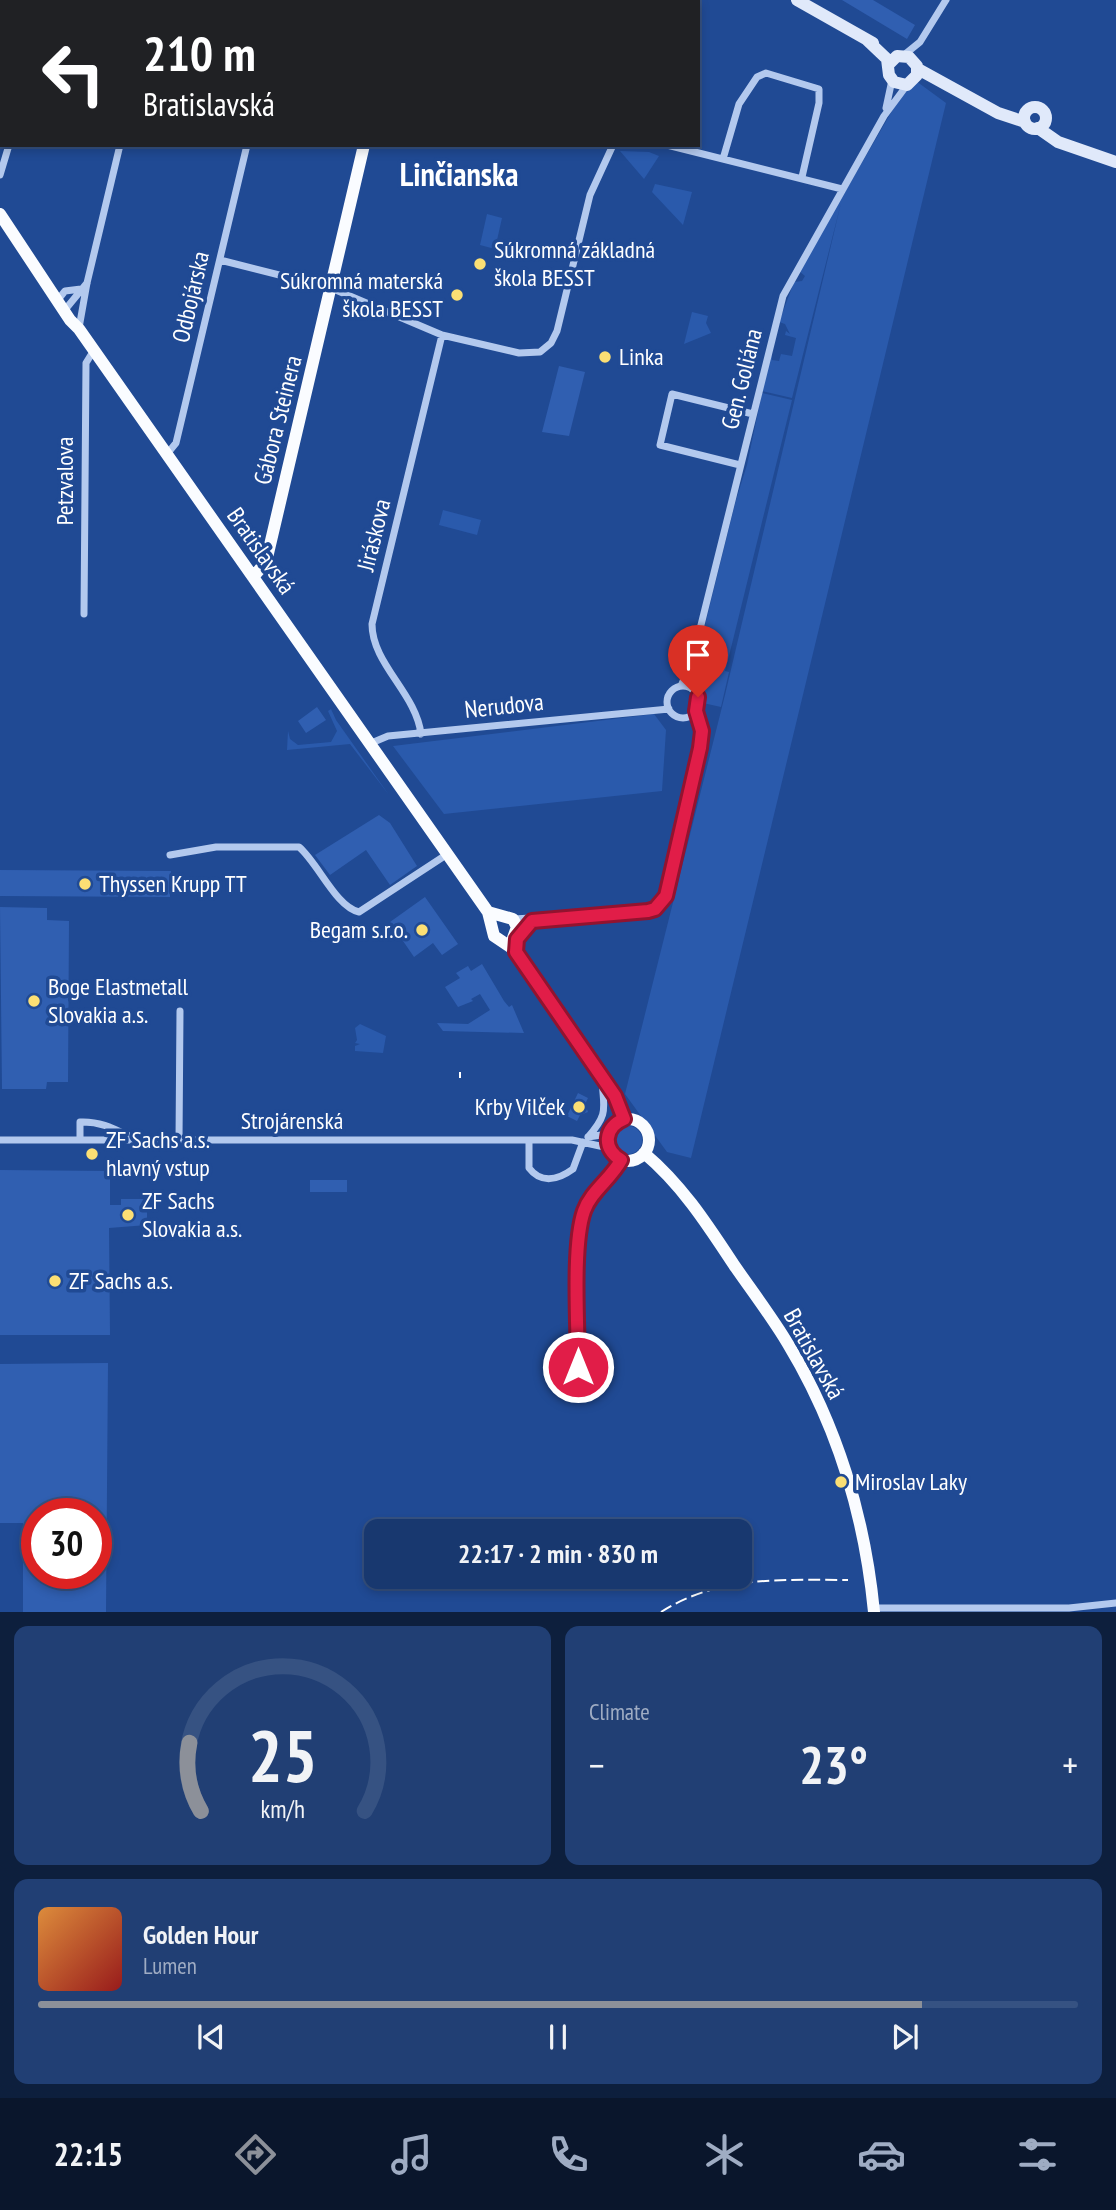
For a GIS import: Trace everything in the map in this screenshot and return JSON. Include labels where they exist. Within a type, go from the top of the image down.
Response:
[{"type":"main road","name":"Gábora Steinera","points":[[253,577],[266,562],[364,147]]},
{"type":"main road","name":"Bratislavská","points":[[0,214],[62,308],[493,918],[494,936],[517,933],[615,1096],[624,1119],[634,1120],[646,1128],[649,1143],[644,1153],[665,1171],[698,1210],[788,1343],[830,1429],[851,1489],[869,1563],[874,1610]]},
{"type":"main road","points":[[493,918],[517,933]]},
{"type":"main road","points":[[624,1119],[615,1124],[608,1134],[609,1148],[621,1160],[634,1160],[644,1153]]},
{"type":"street","points":[[797,0],[868,41],[902,55],[914,74]]},
{"type":"street","points":[[914,74],[920,42],[946,0]]},
{"type":"street","points":[[868,41],[883,54],[889,64],[891,80],[914,74],[979,101],[998,113],[1026,116],[1040,108],[1042,124],[1058,142],[1116,162]]},
{"type":"street","points":[[889,64],[920,42]]},
{"type":"street","points":[[723,159],[739,104],[757,77],[766,73],[819,89],[819,103],[802,177]]},
{"type":"street","name":"Gen. Goliána","points":[[693,657],[783,296],[884,116],[914,74]]},
{"type":"street","name":"Gen. Goliána","points":[[884,116],[891,80]]},
{"type":"street","points":[[1026,116],[1028,127],[1042,124]]},
{"type":"street","points":[[0,175],[8,147]]},
{"type":"street","points":[[79,329],[87,283],[120,147]]},
{"type":"street","name":"Odbojárska","points":[[167,454],[176,443],[247,147]]},
{"type":"street","points":[[220,260],[331,288],[442,335],[526,354],[540,352],[551,343],[557,331],[590,195],[611,147]]},
{"type":"street","points":[[675,147],[842,189]]},
{"type":"street","points":[[62,308],[87,283]]},
{"type":"street","points":[[62,308],[65,291],[81,289]]},
{"type":"street","points":[[62,308],[76,313],[82,307]]},
{"type":"street","name":"Jiráskova","points":[[421,734],[415,707],[374,643],[372,624],[442,335]]},
{"type":"street","name":"Petzvalova","points":[[84,614],[86,363],[94,350]]},
{"type":"street","points":[[740,465],[660,445],[672,394],[753,414]]},
{"type":"street","points":[[693,657],[692,689],[699,702],[692,713],[679,717],[668,709],[667,698],[673,690],[681,686],[693,657]]},
{"type":"street","points":[[681,686],[692,689]]},
{"type":"street","name":"Nerudova","points":[[644,709],[667,698]]},
{"type":"street","name":"Nerudova","points":[[369,744],[381,737],[644,709],[668,709]]},
{"type":"street","points":[[517,933],[648,911],[661,903],[666,896],[702,731],[692,713]]},
{"type":"street","points":[[170,855],[216,847],[299,847],[310,856],[345,905],[359,912],[446,855]]},
{"type":"street","points":[[179,1140],[180,1011]]},
{"type":"street","points":[[529,1140],[529,1168],[536,1176],[551,1179],[573,1169],[581,1139],[600,1122],[606,1107],[602,1078]]},
{"type":"street","points":[[80,1140],[80,1122],[100,1122],[139,1141]]},
{"type":"street","points":[[581,1139],[608,1134]]},
{"type":"street","points":[[581,1139],[609,1148]]},
{"type":"street","name":"Strojárenská","points":[[0,1140],[581,1139]]},
{"type":"street","points":[[578,1396],[580,1227],[592,1195],[611,1177],[621,1160]]},
{"type":"street","points":[[874,1610],[1069,1608],[1116,1603]]},
{"type":"shaded area","points":[[916,81],[946,103],[691,1158],[667,1152],[625,1094],[725,695],[841,203],[792,398],[762,391],[772,352],[772,360],[779,361],[781,354],[792,356],[796,338],[785,335],[786,331],[790,334],[785,324],[779,322],[794,282],[802,281],[805,276],[799,271],[899,99]]},
{"type":"shaded area","points":[[620,151],[649,152],[659,156],[644,179]]},
{"type":"shaded area","points":[[655,184],[692,192],[683,225],[652,192]]},
{"type":"shaded area","points":[[487,214],[502,218],[495,249],[480,245]]},
{"type":"shaded area","points":[[692,312],[708,316],[706,323],[711,333],[684,344]]},
{"type":"shaded area","points":[[762,393],[792,400],[725,671],[729,672],[721,707],[703,703],[698,680],[694,678],[696,661],[747,465]]},
{"type":"shaded area","points":[[443,510],[481,520],[477,535],[439,525]]},
{"type":"shaded area","points":[[331,709],[389,795],[350,744],[287,750],[288,731],[290,739],[298,745],[331,742],[337,731],[328,711]]},
{"type":"shaded area","points":[[654,714],[666,730],[662,791],[444,814],[393,746]]},
{"type":"shaded area","points":[[360,1024],[386,1036],[383,1053],[355,1051],[355,1046],[360,1044],[355,1043],[355,1028]]},
{"type":"shaded area","points":[[628,1126],[638,1130],[642,1140],[638,1150],[628,1154],[618,1150],[614,1140],[618,1130]]},
{"type":"building","points":[[842,0],[873,0],[915,25],[907,39]]},
{"type":"building","points":[[559,366],[585,372],[569,436],[542,432]]},
{"type":"building","points":[[317,707],[326,720],[306,733],[298,721]]},
{"type":"building","points":[[379,815],[390,823],[417,866],[390,885],[366,850],[330,875],[315,855]]},
{"type":"building","name":"Thyssen Krupp TT","points":[[0,870],[171,871],[170,897],[0,896]]},
{"type":"building","name":"Begam s.r.o.","points":[[425,897],[458,944],[442,955],[433,943],[414,957],[390,922]]},
{"type":"building","name":"Boge Elastmetall Slovakia a.s.","points":[[0,907],[47,908],[47,920],[69,921],[68,1082],[47,1082],[46,1089],[2,1089]]},
{"type":"building","points":[[482,964],[504,1001],[509,1007],[512,1005],[524,1033],[443,1031],[437,1023],[468,1024],[490,1010],[480,994],[471,999],[473,1001],[458,1007],[445,987],[460,978],[456,973],[468,966],[471,971]]},
{"type":"building","name":"Krby Vilček","points":[[578,1093],[588,1098],[585,1104],[588,1112],[580,1115],[577,1121],[567,1116]]},
{"type":"building","name":"ZF Sachs a.s.","points":[[0,1170],[110,1171],[110,1205],[121,1205],[121,1199],[147,1199],[147,1225],[109,1228],[110,1335],[0,1335]]},
{"type":"building","points":[[310,1180],[347,1180],[347,1192],[310,1192]]},
{"type":"building","points":[[108,1363],[107,1498],[21,1498],[21,1523],[0,1523],[0,1364]]},
{"type":"building","points":[[23,1589],[106,1589],[106,1612],[23,1612]]},
{"type":"railway","points":[[460,1072],[460,1078]]},
{"type":"railway","points":[[661,1612],[706,1591],[752,1582],[848,1580]]},
{"type":"place","name":"Súkromná základná škola BESST","points":[[480,264]]},
{"type":"place","name":"Súkromná materská škola BESST","points":[[457,295]]},
{"type":"place","name":"Linka","points":[[605,357]]},
{"type":"place","name":"Thyssen Krupp TT","points":[[85,884]]},
{"type":"place","name":"Begam s.r.o.","points":[[422,930]]},
{"type":"place","name":"Boge Elastmetall Slovakia a.s.","points":[[34,1001]]},
{"type":"place","name":"Krby Vilček","points":[[579,1107]]},
{"type":"place","name":"ZF Sachs a.s. hlavný vstup","points":[[92,1154]]},
{"type":"place","name":"ZF Sachs Slovakia a.s.","points":[[128,1215]]},
{"type":"place","name":"ZF Sachs a.s.","points":[[55,1281]]},
{"type":"place","name":"Miroslav Laky","points":[[841,1482]]},
{"type":"district","name":"Linčianska","points":[[459,175]]},
{"type":"route","points":[[578,1367],[580,1227],[584,1210],[592,1195],[611,1177],[621,1160],[611,1151],[607,1140],[611,1127],[624,1119],[615,1096],[516,952],[517,939],[532,921],[648,911],[661,903],[666,896],[700,748],[702,731],[701,720],[696,711],[698,697]]}]
